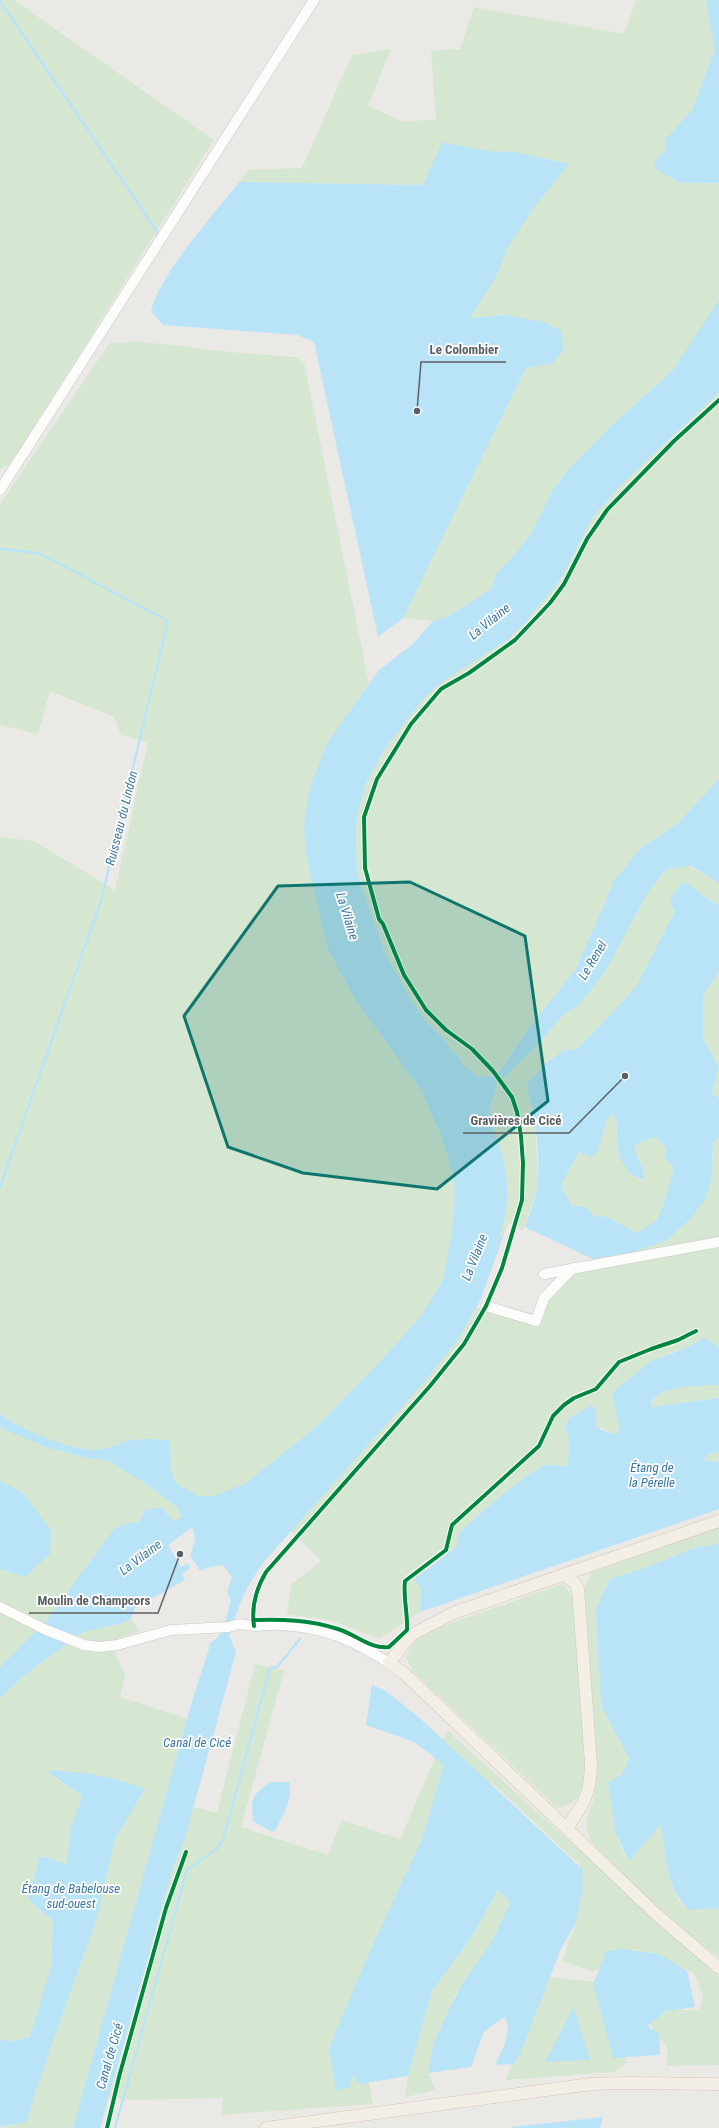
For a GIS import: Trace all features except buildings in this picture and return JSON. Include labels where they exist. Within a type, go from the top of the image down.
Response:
[{"type":"main road","points":[[719,1521],[592,1566],[578,1569],[434,1622],[411,1635],[388,1663],[405,1674],[657,1915],[719,1968]]},
{"type":"main road","points":[[578,1590],[582,1579],[592,1566]]},
{"type":"main road","points":[[564,1575],[575,1583],[578,1590],[590,1782],[588,1797],[566,1828]]},
{"type":"main road","points":[[266,2128],[591,2084],[627,2083],[719,2085]]},
{"type":"street","points":[[0,490],[314,0]]},
{"type":"street","points":[[544,1274],[719,1242]]},
{"type":"street","points":[[486,1306],[536,1321],[544,1298],[573,1268]]},
{"type":"street","points":[[2,1608],[34,1624],[84,1645],[99,1647],[117,1645],[157,1632],[201,1627],[229,1627],[244,1623],[254,1626],[278,1624],[328,1632],[353,1641],[388,1663]]},
{"type":"highlighted area","points":[[410,882],[525,936],[548,1101],[437,1189],[303,1173],[228,1147],[184,1016],[278,886]]},
{"type":"green space","points":[[0,0],[14,0],[214,140],[11,463],[0,470]]},
{"type":"green space","points":[[636,0],[706,0],[715,50],[692,110],[667,139],[666,149],[657,159],[710,184],[719,183],[719,300],[673,370],[612,425],[567,471],[552,491],[530,535],[516,553],[497,573],[490,590],[447,617],[433,621],[403,618],[526,368],[552,364],[506,315],[469,319],[496,277],[507,247],[535,206],[515,152],[488,151],[423,185],[239,182],[249,170],[302,168],[352,55],[391,49],[368,106],[404,122],[436,119],[431,51],[460,49],[474,7],[624,34]]},
{"type":"green space","points":[[135,341],[240,353],[295,357],[304,362],[369,684],[329,740],[317,768],[308,795],[306,855],[328,950],[355,999],[420,1089],[440,1132],[453,1175],[455,1195],[452,1231],[443,1279],[422,1315],[376,1366],[316,1427],[246,1483],[214,1496],[198,1496],[176,1483],[171,1472],[170,1458],[152,1442],[143,1439],[136,1439],[100,1449],[82,1449],[44,1438],[0,1414],[0,837],[34,841],[115,890],[148,742],[121,735],[114,717],[50,691],[38,734],[0,725],[0,504],[109,344]]},
{"type":"green space","points":[[719,392],[719,779],[677,824],[640,849],[614,881],[576,969],[525,1033],[500,1071],[490,1078],[487,1076],[479,1077],[462,1064],[461,1059],[451,1050],[443,1038],[426,1022],[414,1005],[387,957],[362,889],[357,871],[356,830],[358,811],[366,783],[387,746],[423,699],[443,681],[506,641],[524,624],[557,584],[568,566],[592,518],[621,485]]},
{"type":"green space","points":[[687,865],[719,883],[719,905],[709,900],[687,883],[679,886],[670,901],[675,911],[636,986],[576,1050],[564,1050],[546,1063],[526,1083],[535,1128],[538,1173],[537,1189],[523,1231],[509,1222],[503,1237],[500,1235],[507,1203],[506,1171],[501,1150],[491,1127],[489,1117],[496,1085],[535,1048],[563,1015],[578,1006],[604,974],[647,894],[664,872],[668,869]]},
{"type":"green space","points":[[719,969],[719,1067],[703,1039],[703,995],[716,977]]},
{"type":"green space","points":[[719,1068],[719,1098],[712,1093]]},
{"type":"green space","points":[[613,1114],[616,1118],[617,1138],[630,1174],[643,1182],[645,1179],[643,1167],[634,1148],[639,1143],[656,1137],[667,1149],[666,1159],[672,1165],[673,1171],[665,1200],[657,1220],[637,1233],[607,1218],[594,1216],[588,1209],[571,1205],[563,1191],[562,1183],[579,1152],[591,1157],[598,1152],[607,1119]]},
{"type":"green space","points":[[719,1137],[719,1348],[704,1338],[684,1349],[668,1354],[612,1394],[620,1427],[615,1435],[601,1428],[597,1428],[596,1411],[592,1405],[568,1419],[565,1429],[569,1438],[568,1467],[546,1465],[540,1468],[506,1492],[465,1527],[459,1534],[457,1547],[426,1568],[421,1588],[420,1612],[379,1639],[334,1621],[287,1614],[291,1585],[321,1561],[291,1531],[426,1380],[457,1341],[477,1308],[536,1326],[547,1299],[576,1270],[593,1259],[633,1252],[714,1159],[713,1143]]},
{"type":"green space","points":[[719,1385],[719,1398],[652,1407],[651,1401],[664,1392],[673,1389],[692,1386]]},
{"type":"green space","points":[[0,1426],[48,1448],[86,1458],[109,1461],[149,1486],[177,1507],[184,1519],[174,1525],[168,1513],[161,1507],[153,1508],[147,1511],[139,1522],[124,1524],[48,1619],[0,1667],[0,1569],[25,1577],[23,1493],[0,1481]]},
{"type":"green space","points":[[719,1452],[719,1462],[704,1460],[708,1454]]},
{"type":"green space","points":[[719,1527],[719,1544],[694,1548],[645,1568],[610,1579],[596,1608],[602,1707],[629,1759],[622,1774],[618,1776],[615,1820],[619,1841],[629,1861],[661,1824],[672,1887],[679,1901],[690,1910],[719,1908],[719,1957],[700,1944],[643,1895],[589,1839],[586,1821],[594,1799],[597,1767],[583,1592],[591,1573]]},
{"type":"green space","points":[[563,1584],[574,1599],[586,1782],[581,1793],[575,1800],[568,1805],[557,1808],[414,1672],[406,1658],[412,1646],[428,1631]]},
{"type":"green space","points":[[131,1619],[140,1631],[111,1641],[125,1676],[120,1697],[187,1719],[73,2128],[0,2128],[27,2122],[37,2087],[97,1918],[115,1839],[145,1789],[111,1779],[89,1777],[53,1777],[82,1795],[71,1828],[67,1862],[65,1864],[46,1857],[39,1858],[33,1882],[35,1906],[53,1921],[51,1967],[30,2037],[14,2041],[0,2040],[0,1698],[25,1675],[83,1632],[123,1623]]},
{"type":"green space","points":[[255,1664],[284,1671],[241,1827],[328,1855],[342,1820],[400,1839],[447,1730],[719,1977],[719,2065],[666,2066],[668,2049],[649,2022],[671,2010],[699,2010],[703,1997],[694,1973],[635,1949],[593,1972],[562,1961],[577,1919],[580,1865],[491,1782],[459,1834],[361,2043],[373,2104],[221,2115],[223,2098],[137,2100],[109,2098],[173,1868],[184,1842],[194,1807],[217,1813]]},
{"type":"green space","points":[[498,1890],[510,1901],[509,1904],[491,1943],[455,1995],[437,2036],[428,2073],[436,2090],[405,2097],[408,2076],[432,1991],[471,1938]]},
{"type":"green space","points":[[544,1977],[601,1982],[627,2063],[614,2072],[506,2080]]},
{"type":"water","points":[[706,0],[719,0],[719,183],[680,183],[654,168],[657,159],[666,149],[666,139],[692,110],[715,50]]},
{"type":"water","points":[[442,142],[488,151],[515,152],[569,164],[535,206],[508,247],[496,277],[470,318],[506,315],[544,322],[561,331],[564,349],[552,364],[526,368],[403,618],[378,637],[314,342],[297,335],[163,325],[151,311],[156,296],[176,263],[239,182],[423,185]]},
{"type":"water","points":[[719,300],[719,392],[621,485],[592,518],[568,566],[557,584],[524,624],[506,641],[443,681],[423,699],[387,746],[366,783],[358,812],[356,830],[357,871],[362,889],[387,957],[414,1005],[426,1022],[443,1038],[451,1050],[461,1059],[462,1064],[479,1077],[487,1076],[490,1078],[500,1071],[525,1033],[576,969],[614,881],[640,849],[677,824],[719,779],[719,883],[691,866],[668,869],[664,872],[647,894],[604,974],[578,1006],[563,1015],[535,1048],[496,1085],[490,1108],[490,1115],[504,1161],[507,1182],[507,1203],[500,1235],[503,1237],[480,1301],[457,1341],[426,1380],[268,1557],[254,1576],[244,1594],[229,1635],[236,1652],[184,1842],[173,1868],[100,2128],[73,2128],[190,1708],[211,1642],[219,1635],[227,1617],[231,1600],[227,1592],[232,1577],[223,1565],[209,1567],[200,1571],[190,1555],[195,1540],[193,1528],[187,1525],[177,1507],[149,1486],[109,1461],[86,1458],[48,1448],[3,1429],[0,1426],[0,1414],[19,1426],[45,1438],[84,1449],[100,1449],[137,1439],[170,1440],[171,1471],[176,1483],[198,1496],[214,1496],[246,1483],[316,1427],[376,1366],[422,1315],[443,1279],[452,1231],[455,1195],[453,1175],[440,1132],[420,1089],[355,999],[328,950],[306,855],[304,826],[308,795],[317,768],[329,740],[379,670],[413,644],[433,621],[447,617],[490,590],[497,573],[516,553],[530,535],[552,491],[567,471],[612,425],[673,370]]},
{"type":"water","points":[[687,883],[709,900],[719,905],[719,969],[716,977],[703,995],[703,1039],[719,1067],[712,1093],[719,1098],[719,1137],[713,1143],[712,1178],[706,1198],[692,1217],[667,1240],[633,1252],[593,1259],[525,1227],[536,1193],[539,1163],[532,1109],[526,1084],[546,1063],[564,1050],[576,1050],[636,986],[675,911],[670,901],[680,884]],"holes":[[[613,1114],[616,1118],[619,1157],[630,1174],[644,1181],[644,1171],[634,1148],[639,1143],[656,1137],[667,1149],[664,1158],[672,1165],[673,1171],[665,1200],[657,1220],[637,1233],[607,1217],[594,1216],[587,1208],[571,1205],[563,1191],[562,1183],[579,1152],[591,1157],[598,1152],[607,1119]]]},
{"type":"water","name":"Étang de la Pérelle","points":[[704,1338],[719,1348],[719,1385],[692,1386],[673,1389],[664,1392],[651,1401],[652,1407],[719,1398],[719,1452],[708,1454],[704,1460],[719,1462],[719,1509],[420,1612],[421,1588],[414,1579],[457,1547],[459,1534],[465,1527],[506,1492],[540,1468],[546,1465],[568,1467],[569,1438],[565,1429],[568,1419],[592,1405],[596,1411],[597,1428],[615,1435],[620,1427],[612,1397],[613,1392],[651,1361],[684,1349]]},
{"type":"water","points":[[0,1481],[23,1493],[51,1530],[50,1554],[25,1577],[0,1569]]},
{"type":"water","points":[[161,1507],[172,1520],[179,1535],[168,1545],[181,1567],[188,1563],[190,1568],[182,1574],[185,1580],[135,1608],[131,1619],[123,1623],[83,1632],[25,1675],[0,1698],[0,1667],[48,1619],[114,1529],[124,1524],[139,1522],[145,1510]]},
{"type":"water","points":[[719,1544],[719,1908],[690,1910],[682,1902],[671,1882],[661,1825],[629,1861],[616,1834],[608,1783],[622,1774],[629,1759],[602,1707],[596,1608],[610,1579],[645,1568],[694,1548]]},
{"type":"water","points":[[372,1685],[386,1691],[423,1721],[583,1870],[582,1893],[576,1922],[561,1949],[520,2054],[514,2064],[495,2065],[503,2048],[508,2030],[505,2018],[502,2018],[484,2032],[471,2067],[428,2073],[433,2045],[450,2007],[461,1986],[491,1943],[509,1905],[510,1901],[498,1890],[471,1938],[432,1991],[408,2076],[360,2084],[352,2076],[349,2087],[336,2091],[329,2048],[370,1951],[422,1839],[444,1765],[414,1742],[366,1725]]},
{"type":"water","name":"Étang de Babelouse sud-ouest","points":[[47,1771],[97,1775],[133,1784],[145,1789],[115,1839],[97,1918],[37,2087],[27,2122],[0,2127],[0,2040],[14,2041],[30,2037],[51,1967],[53,1921],[31,1902],[27,1895],[35,1875],[39,1857],[46,1857],[65,1864],[67,1862],[71,1828],[82,1796]]},
{"type":"water","points":[[269,1782],[289,1782],[290,1788],[289,1801],[284,1814],[275,1831],[272,1832],[253,1821],[252,1813],[252,1802],[254,1798]]},
{"type":"water","points":[[623,1949],[659,1954],[687,1971],[695,2007],[667,2011],[648,2025],[650,2029],[654,2029],[660,2035],[660,2055],[613,2058],[593,1984],[607,1951]]},
{"type":"water","points":[[574,2007],[590,2060],[545,2062]]},
{"type":"water","points":[[603,2117],[600,2128],[510,2128],[511,2127]]},
{"type":"waterway","points":[[0,1],[158,233]]},
{"type":"waterway","name":"Ruisseau du Lindon","points":[[0,549],[39,553],[168,621],[101,901],[0,1187]]},
{"type":"waterway","name":"La Vilaine","points":[[161,1541],[193,1517],[203,1517]]},
{"type":"waterway","points":[[115,2128],[187,1870],[217,1849],[223,1840],[270,1668],[277,1667],[300,1639]]},
{"type":"cycle path","points":[[254,1626],[253,1612],[255,1598],[259,1585],[266,1572],[430,1386],[464,1344],[486,1306],[502,1268],[522,1200],[523,1163],[521,1136],[517,1112],[512,1097],[493,1071],[472,1049],[446,1030],[426,1010],[404,975],[383,924],[379,919],[365,868],[364,817],[377,779],[411,724],[441,689],[469,673],[515,640],[550,603],[564,584],[587,539],[607,510],[674,441],[719,400]]},
{"type":"cycle path","points":[[253,1620],[286,1620],[328,1626],[344,1631],[370,1644],[389,1647],[407,1630],[405,1581],[446,1550],[452,1525],[539,1446],[553,1416],[574,1398],[596,1389],[619,1362],[678,1340],[696,1331]]},
{"type":"cycle path","points":[[107,2128],[119,2077],[166,1908],[186,1852]]},
{"type":"place","name":"Le Colombier","points":[[417,411]]},
{"type":"place","name":"Gravières de Cicé","points":[[625,1076]]},
{"type":"place","name":"Moulin de Champcors","points":[[180,1554]]},
{"type":"water label","name":"Le Renel","points":[[592,960]]},
{"type":"water label","name":"Canal de Cicé","points":[[197,1742]]},
{"type":"water label","name":"Canal de Cicé","points":[[109,2056]]}]
